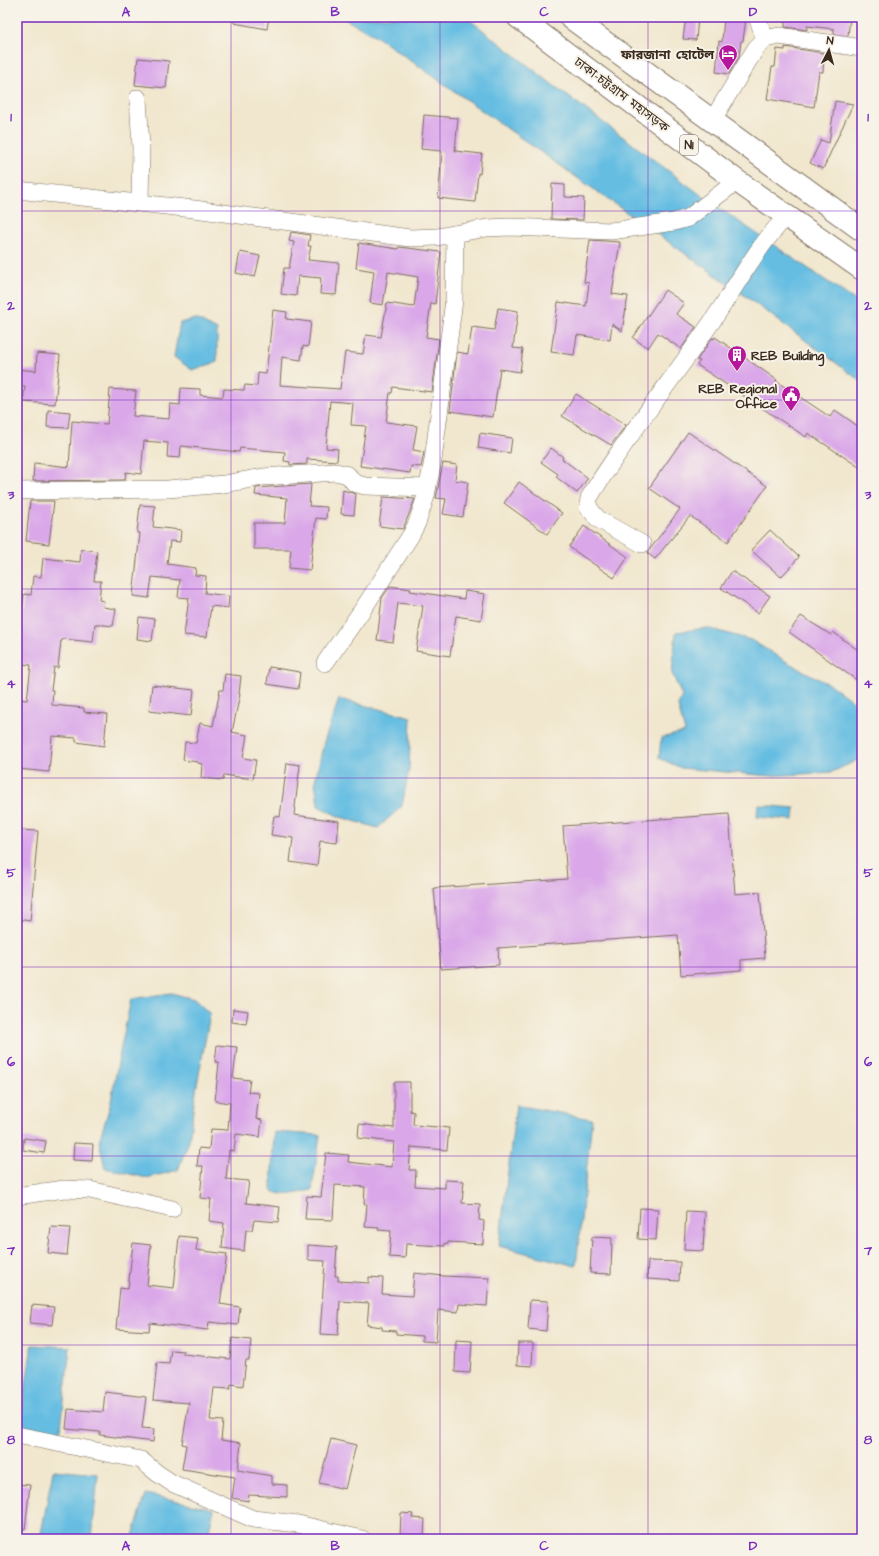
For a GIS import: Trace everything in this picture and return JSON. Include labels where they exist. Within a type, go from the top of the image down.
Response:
[{"type":"highway","name":"ঢাকা-চট্টগ্রাম মহাসড়ক","points":[[518,17],[742,184],[862,269]]},
{"type":"highway","points":[[570,17],[862,230]]},
{"type":"highway","points":[[742,184],[766,161]]},
{"type":"street","points":[[758,17],[765,39]]},
{"type":"street","points":[[712,121],[756,48],[765,39],[779,36],[862,48]]},
{"type":"street","points":[[138,98],[140,134],[140,203]]},
{"type":"street","points":[[17,190],[194,209],[410,238],[437,237],[487,228],[510,227],[611,231],[674,222],[688,218],[742,184]]},
{"type":"street","points":[[642,544],[598,519],[588,507],[589,498],[656,399],[715,318],[772,231],[787,216]]},
{"type":"street","points":[[325,663],[363,609],[410,535],[417,523],[428,488],[454,300],[455,234]]},
{"type":"street","points":[[17,491],[168,489],[224,484],[263,477],[336,472],[348,475],[354,483],[365,486],[428,488]]},
{"type":"street","points":[[17,1196],[64,1189],[90,1190],[172,1209]]},
{"type":"street","points":[[17,1435],[141,1460],[172,1483],[253,1519],[298,1524],[362,1539]]},
{"type":"water","points":[[341,17],[466,17],[553,85],[716,206],[862,305],[862,382],[741,293],[376,36]]},
{"type":"water","points":[[196,319],[217,330],[217,362],[192,370],[174,357],[180,323]]},
{"type":"water","points":[[707,628],[751,640],[787,662],[832,686],[862,708],[862,758],[832,772],[770,776],[681,768],[659,758],[661,738],[685,732],[678,706],[682,696],[672,673],[676,632]]},
{"type":"water","points":[[339,699],[411,717],[409,770],[402,806],[378,828],[340,817],[318,806],[315,781],[324,742]]},
{"type":"water","points":[[758,805],[795,808],[794,820],[757,817]]},
{"type":"water","points":[[171,993],[194,999],[210,1014],[195,1096],[189,1141],[178,1170],[147,1178],[105,1168],[99,1141],[110,1106],[131,999]]},
{"type":"water","points":[[516,1105],[592,1119],[576,1266],[499,1246]]},
{"type":"water","points":[[274,1132],[320,1135],[312,1190],[281,1194],[271,1190]]},
{"type":"water","points":[[32,1345],[70,1347],[60,1437],[19,1430]]},
{"type":"water","points":[[53,1470],[98,1474],[92,1539],[40,1539]]},
{"type":"water","points":[[146,1494],[214,1509],[207,1539],[132,1539]]},
{"type":"building","points":[[234,17],[269,17],[267,29],[234,23]]},
{"type":"building","points":[[686,17],[698,17],[696,40],[683,39]]},
{"type":"building","points":[[724,17],[746,18],[739,57],[729,74],[716,72],[719,41],[722,42]]},
{"type":"building","points":[[785,17],[850,17],[848,36],[834,34],[834,29],[807,26],[807,30],[785,27]]},
{"type":"building","points":[[785,47],[824,53],[823,72],[819,72],[814,107],[767,99],[772,67],[775,67],[777,49],[785,50]]},
{"type":"building","points":[[138,58],[169,61],[166,88],[135,85]]},
{"type":"building","points":[[835,101],[853,104],[823,169],[810,163],[821,140],[829,143]]},
{"type":"building","points":[[424,115],[458,118],[455,151],[482,154],[480,174],[478,173],[475,202],[438,198],[442,153],[441,151],[421,149]]},
{"type":"building","points":[[552,184],[565,185],[565,197],[584,198],[583,220],[551,219]]},
{"type":"building","points":[[291,232],[310,235],[308,246],[311,246],[308,260],[339,263],[336,295],[320,294],[321,278],[298,276],[296,296],[281,294],[284,268],[289,268],[294,242],[289,241]]},
{"type":"building","points":[[590,240],[620,242],[612,294],[628,296],[622,331],[612,324],[610,340],[577,335],[574,355],[551,352],[558,302],[586,306],[589,283],[584,282]]},
{"type":"building","points":[[359,243],[398,249],[399,247],[441,252],[435,304],[431,303],[426,337],[439,339],[432,392],[393,387],[392,393],[390,393],[386,422],[417,426],[413,450],[424,452],[421,467],[411,466],[410,473],[360,466],[366,426],[351,425],[353,403],[330,401],[326,448],[338,449],[337,461],[307,459],[307,464],[290,465],[290,462],[284,461],[285,452],[240,448],[239,452],[181,446],[180,458],[167,457],[168,443],[144,441],[141,474],[126,472],[125,480],[33,481],[34,463],[69,467],[72,421],[107,424],[110,389],[136,391],[133,416],[169,419],[170,404],[180,405],[181,388],[200,389],[200,395],[223,397],[224,389],[244,390],[245,385],[257,386],[258,373],[266,374],[273,310],[287,312],[286,319],[311,322],[308,347],[303,346],[301,360],[282,357],[280,385],[340,389],[345,352],[363,354],[366,335],[381,337],[387,303],[414,307],[418,277],[388,272],[383,305],[370,303],[374,271],[356,268]]},
{"type":"building","points":[[240,252],[260,256],[255,277],[236,273]]},
{"type":"building","points":[[665,290],[684,303],[676,314],[696,327],[681,349],[658,333],[648,348],[633,338]]},
{"type":"building","points":[[498,308],[518,311],[513,348],[523,349],[520,372],[500,369],[493,417],[450,411],[457,352],[468,354],[472,327],[494,330]]},
{"type":"building","points":[[715,337],[777,380],[776,381],[830,417],[835,410],[862,429],[862,469],[808,433],[806,437],[697,365],[700,361],[697,360],[712,338],[714,339]]},
{"type":"building","points":[[37,353],[60,355],[55,404],[23,402],[25,386],[17,385],[17,369],[36,371]]},
{"type":"building","points":[[576,394],[626,425],[611,445],[562,416]]},
{"type":"building","points":[[48,410],[70,412],[68,428],[47,427]]},
{"type":"building","points":[[688,432],[767,486],[728,542],[690,516],[655,559],[647,553],[680,509],[649,488]]},
{"type":"building","points":[[480,433],[512,438],[510,453],[478,448]]},
{"type":"building","points":[[551,448],[563,457],[562,459],[588,478],[577,493],[556,477],[558,474],[541,462]]},
{"type":"building","points":[[443,463],[457,465],[455,480],[468,482],[463,517],[443,514],[446,499],[436,498]]},
{"type":"building","points":[[519,482],[562,513],[547,534],[504,503]]},
{"type":"building","points":[[311,484],[309,506],[327,507],[326,519],[316,518],[310,570],[289,568],[291,549],[254,549],[254,523],[285,523],[287,498],[255,495],[256,488]]},
{"type":"building","points":[[343,490],[356,494],[354,515],[341,514]]},
{"type":"building","points":[[383,497],[415,499],[403,529],[379,526]]},
{"type":"building","points":[[30,501],[54,501],[49,544],[26,541]]},
{"type":"building","points":[[140,505],[155,506],[153,527],[181,530],[180,542],[170,541],[167,564],[196,568],[195,575],[206,576],[205,593],[229,596],[228,608],[211,606],[207,637],[184,635],[189,598],[178,597],[180,580],[152,577],[149,598],[133,596],[140,533],[137,533]]},
{"type":"building","points":[[584,526],[628,557],[614,578],[569,547]]},
{"type":"building","points":[[770,530],[799,557],[781,577],[751,550]]},
{"type":"building","points":[[81,549],[97,551],[94,581],[101,581],[99,600],[104,601],[103,607],[116,609],[113,626],[95,624],[93,642],[63,639],[61,641],[58,668],[54,667],[51,690],[53,690],[52,705],[84,708],[84,712],[107,714],[104,746],[76,742],[76,738],[52,736],[49,772],[17,769],[18,699],[27,700],[31,665],[19,664],[21,637],[19,637],[24,594],[31,595],[33,576],[41,577],[43,558],[80,562]]},
{"type":"building","points":[[732,571],[770,596],[758,613],[721,588]]},
{"type":"building","points":[[390,586],[411,589],[410,591],[464,599],[465,591],[485,594],[481,620],[456,616],[450,656],[416,651],[423,606],[398,603],[393,642],[377,640],[382,598]]},
{"type":"building","points":[[801,616],[831,635],[833,632],[862,653],[862,684],[789,632]]},
{"type":"building","points":[[139,617],[155,619],[152,641],[137,639]]},
{"type":"building","points":[[269,667],[300,672],[298,689],[267,684]]},
{"type":"building","points":[[225,674],[241,676],[240,694],[232,732],[247,735],[243,758],[256,760],[253,779],[224,775],[223,780],[201,778],[202,764],[183,760],[185,742],[196,743],[200,723],[213,726],[220,690],[223,690]]},
{"type":"building","points":[[152,685],[194,690],[191,716],[149,711]]},
{"type":"building","points":[[287,763],[300,765],[294,815],[339,821],[337,843],[320,841],[317,866],[290,862],[293,838],[271,835],[274,816],[280,817]]},
{"type":"building","points":[[729,814],[735,894],[760,892],[765,958],[741,960],[741,970],[681,975],[678,935],[498,948],[499,965],[441,969],[434,888],[567,879],[563,826]]},
{"type":"building","points":[[17,830],[38,831],[30,921],[17,919]]},
{"type":"building","points":[[233,1009],[248,1011],[246,1024],[232,1022]]},
{"type":"building","points":[[217,1045],[237,1047],[233,1078],[250,1080],[248,1092],[259,1093],[256,1119],[262,1120],[260,1137],[236,1134],[234,1151],[229,1150],[226,1179],[249,1181],[246,1203],[280,1207],[278,1222],[254,1220],[252,1230],[246,1230],[244,1251],[222,1248],[224,1223],[209,1221],[211,1199],[200,1198],[203,1166],[197,1166],[199,1148],[209,1149],[211,1129],[228,1130],[230,1103],[215,1101],[219,1062],[215,1062]]},
{"type":"building","points":[[394,1082],[410,1082],[410,1111],[414,1112],[413,1125],[449,1128],[447,1150],[411,1147],[409,1170],[416,1170],[415,1186],[445,1188],[445,1180],[464,1181],[462,1203],[480,1204],[479,1220],[484,1221],[483,1244],[448,1242],[448,1244],[445,1243],[445,1246],[406,1244],[405,1258],[389,1257],[391,1231],[365,1227],[367,1204],[364,1204],[365,1187],[335,1185],[333,1220],[305,1219],[307,1196],[321,1197],[326,1153],[349,1155],[348,1162],[392,1167],[394,1142],[358,1138],[359,1124],[394,1128]]},
{"type":"building","points":[[24,1138],[46,1141],[44,1153],[23,1150]]},
{"type":"building","points":[[74,1143],[93,1144],[92,1161],[73,1160]]},
{"type":"building","points":[[640,1208],[658,1209],[656,1240],[638,1239]]},
{"type":"building","points":[[686,1211],[705,1212],[703,1251],[684,1250]]},
{"type":"building","points":[[51,1227],[70,1228],[67,1255],[48,1253]]},
{"type":"building","points":[[179,1236],[198,1238],[196,1250],[227,1254],[220,1304],[240,1307],[238,1325],[209,1322],[208,1330],[150,1323],[149,1331],[116,1329],[120,1288],[128,1289],[133,1243],[151,1245],[147,1285],[174,1288]]},
{"type":"building","points":[[592,1237],[612,1238],[611,1274],[590,1273]]},
{"type":"building","points":[[308,1245],[337,1247],[335,1276],[338,1276],[338,1281],[369,1283],[369,1277],[383,1278],[382,1294],[412,1296],[414,1273],[489,1278],[487,1306],[459,1304],[458,1312],[438,1310],[436,1342],[422,1341],[422,1336],[396,1334],[396,1331],[382,1330],[382,1327],[367,1325],[369,1303],[340,1301],[338,1335],[320,1334],[325,1261],[308,1260]]},
{"type":"building","points":[[648,1261],[680,1262],[679,1281],[647,1279]]},
{"type":"building","points":[[530,1300],[548,1301],[546,1331],[528,1329]]},
{"type":"building","points":[[32,1305],[54,1307],[52,1325],[30,1323]]},
{"type":"building","points":[[232,1338],[251,1340],[249,1360],[246,1360],[243,1386],[231,1384],[230,1389],[214,1388],[210,1420],[223,1421],[221,1440],[241,1443],[238,1470],[272,1476],[272,1484],[287,1485],[287,1497],[249,1495],[248,1501],[232,1498],[235,1477],[182,1469],[186,1445],[182,1444],[189,1403],[153,1400],[157,1363],[169,1364],[171,1350],[184,1351],[183,1354],[230,1359]]},
{"type":"building","points":[[456,1340],[472,1341],[470,1373],[455,1372]]},
{"type":"building","points":[[518,1343],[533,1343],[532,1366],[517,1365]]},
{"type":"building","points":[[105,1392],[146,1397],[142,1428],[154,1429],[153,1442],[100,1435],[100,1432],[66,1429],[68,1409],[103,1412]]},
{"type":"building","points":[[331,1439],[356,1445],[345,1489],[319,1483]]},
{"type":"building","points":[[17,1484],[30,1485],[25,1529],[17,1529]]},
{"type":"building","points":[[401,1513],[413,1514],[412,1518],[425,1519],[424,1536],[400,1537]]},
{"type":"place","name":"ফারজানা হোটেল","points":[[728,71]]},
{"type":"place","name":"REB Building","points":[[737,372]]},
{"type":"place","name":"REB Regional Office","points":[[791,412]]}]
